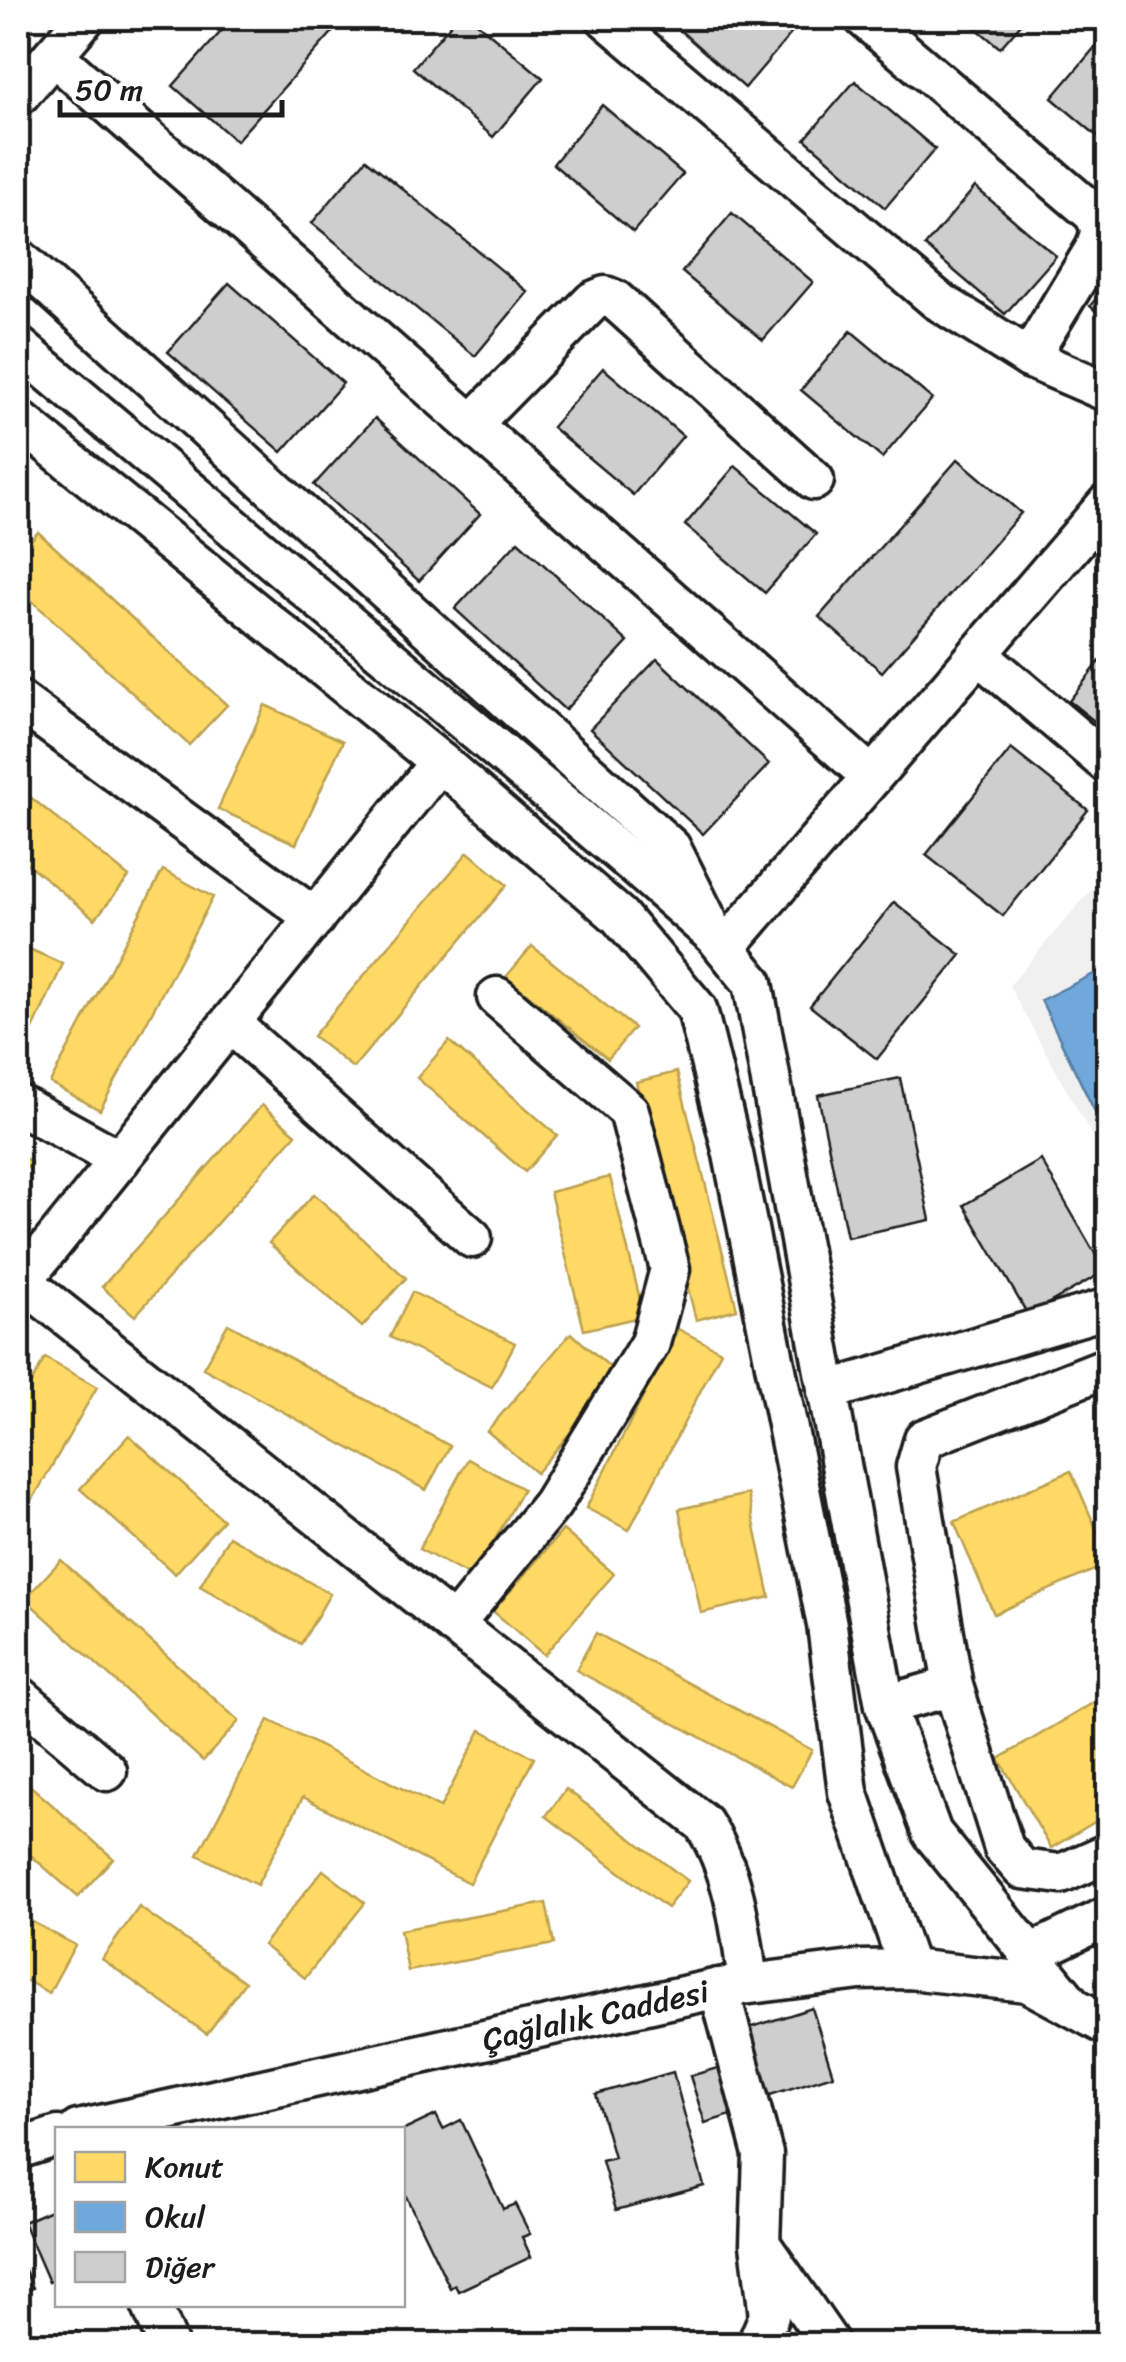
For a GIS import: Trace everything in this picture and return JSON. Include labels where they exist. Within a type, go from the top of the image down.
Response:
[{"type":"street","points":[[18,96],[86,18]]},
{"type":"street","points":[[606,18],[937,300],[1029,358],[1108,392]]},
{"type":"street","points":[[864,18],[1094,214],[1101,229],[1096,248],[1029,358]]},
{"type":"street","points":[[53,54],[872,777]]},
{"type":"street","points":[[18,258],[671,848],[720,942]]},
{"type":"street","points":[[472,424],[593,302],[606,296],[814,480]]},
{"type":"street","points":[[18,346],[720,942],[753,983],[884,1705],[932,1834],[1072,2006]]},
{"type":"street","points":[[18,419],[440,762],[619,916],[697,1009],[733,1154],[827,1625],[848,1792],[909,1968]]},
{"type":"street","points":[[720,942],[872,777],[1108,503]]},
{"type":"street","points":[[978,654],[1108,764]]},
{"type":"street","points":[[18,700],[315,918]]},
{"type":"street","points":[[440,762],[20,1284],[703,1823],[720,1849],[742,1935],[733,1986],[763,2154],[760,2244],[769,2316],[757,2344]]},
{"type":"street","points":[[454,1625],[552,1504],[572,1472],[650,1343],[670,1269],[629,1111],[497,997]]},
{"type":"street","points":[[230,1023],[472,1238]]},
{"type":"street","points":[[18,1104],[120,1160]]},
{"type":"street","points":[[828,1392],[1108,1308]]},
{"type":"street","points":[[1108,1367],[924,1440],[916,1467],[953,1686],[1004,1848],[1022,1869],[1061,1874],[1108,1853]]},
{"type":"street","points":[[884,1705],[953,1686]]},
{"type":"street","points":[[18,1695],[107,1771]]},
{"type":"street","points":[[1030,1954],[1108,1916]]},
{"type":"street","name":"Çağlalık Caddesi","points":[[87,2127],[733,1986],[860,1970],[909,1968],[1028,1982],[1108,2026]]},
{"type":"street","points":[[18,2148],[55,2137]]},
{"type":"street","points":[[760,2244],[830,2344]]},
{"type":"street","points":[[152,2307],[168,2344]]},
{"type":"shaded area","points":[[1108,870],[1108,1165],[1009,986]]},
{"type":"building: Konut","points":[[38,532],[227,705],[189,745],[18,588],[18,555]]},
{"type":"building: Konut","points":[[265,705],[343,741],[296,844],[218,809]]},
{"type":"building: Konut","points":[[18,787],[129,877],[95,919],[18,856]]},
{"type":"building: Konut","points":[[468,852],[507,885],[353,1068],[313,1036]]},
{"type":"building: Konut","points":[[163,870],[213,897],[100,1110],[50,1083]]},
{"type":"building: Konut","points":[[18,944],[63,964],[30,1036],[18,1031]]},
{"type":"building: Konut","points":[[532,946],[634,1028],[608,1059],[506,977]]},
{"type":"building: Konut","points":[[449,1041],[557,1135],[525,1172],[417,1078]]},
{"type":"building: Konut","points":[[677,1072],[737,1309],[696,1320],[636,1082]]},
{"type":"building: Konut","points":[[262,1105],[296,1134],[135,1316],[102,1287]]},
{"type":"building: Konut","points":[[18,1152],[31,1163],[18,1179]]},
{"type":"building: Konut","points":[[610,1177],[644,1316],[584,1330],[550,1192]]},
{"type":"building: Konut","points":[[314,1194],[406,1278],[362,1327],[269,1243]]},
{"type":"building: Konut","points":[[412,1292],[515,1343],[492,1387],[390,1337]]},
{"type":"building: Konut","points":[[228,1324],[450,1446],[426,1490],[203,1368]]},
{"type":"building: Konut","points":[[678,1329],[721,1351],[629,1530],[586,1508]]},
{"type":"building: Konut","points":[[571,1333],[619,1375],[536,1473],[487,1431]]},
{"type":"building: Konut","points":[[45,1358],[97,1387],[18,1525],[18,1407]]},
{"type":"building: Konut","points":[[129,1435],[223,1520],[175,1574],[80,1489]]},
{"type":"building: Konut","points":[[468,1459],[523,1489],[474,1578],[419,1549]]},
{"type":"building: Konut","points":[[1071,1471],[1108,1564],[994,1614],[954,1522]]},
{"type":"building: Konut","points":[[748,1494],[770,1597],[701,1613],[679,1509]]},
{"type":"building: Konut","points":[[563,1530],[614,1574],[544,1655],[493,1611]]},
{"type":"building: Konut","points":[[229,1536],[330,1594],[301,1644],[200,1586]]},
{"type":"building: Konut","points":[[61,1560],[239,1721],[203,1761],[25,1599]]},
{"type":"building: Konut","points":[[596,1633],[812,1750],[792,1787],[576,1670]]},
{"type":"building: Konut","points":[[1108,1694],[1108,1814],[1051,1848],[999,1759]]},
{"type":"building: Konut","points":[[269,1720],[440,1808],[481,1730],[534,1758],[469,1883],[303,1797],[257,1885],[198,1855]]},
{"type":"building: Konut","points":[[18,1775],[113,1858],[78,1897],[18,1844]]},
{"type":"building: Konut","points":[[566,1789],[688,1881],[667,1908],[546,1816]]},
{"type":"building: Konut","points":[[323,1870],[365,1903],[305,1978],[263,1945]]},
{"type":"building: Konut","points":[[546,1903],[554,1944],[408,1971],[400,1930]]},
{"type":"building: Konut","points":[[139,1907],[245,1982],[207,2034],[102,1959]]},
{"type":"building: Konut","points":[[18,1914],[75,1945],[49,1993],[18,1976]]},
{"type":"building: Okul","points":[[1108,967],[1108,1139],[1041,1000]]},
{"type":"building: Diğer","points":[[233,18],[345,18],[236,141],[173,86]]},
{"type":"building: Diğer","points":[[456,18],[471,18],[543,78],[493,137],[413,68]]},
{"type":"building: Diğer","points":[[666,18],[782,18],[795,29],[745,88]]},
{"type":"building: Diğer","points":[[964,18],[1026,18],[1000,48]]},
{"type":"building: Diğer","points":[[1102,39],[1108,44],[1108,145],[1052,98]]},
{"type":"building: Diğer","points":[[855,81],[935,149],[885,208],[805,139]]},
{"type":"building: Diğer","points":[[602,105],[683,174],[633,232],[553,164]]},
{"type":"building: Diğer","points":[[366,159],[528,292],[475,356],[312,223]]},
{"type":"building: Diğer","points":[[975,187],[1056,256],[1005,314],[925,246]]},
{"type":"building: Diğer","points":[[732,213],[813,282],[763,340],[682,272]]},
{"type":"building: Diğer","points":[[229,283],[343,383],[282,452],[168,352]]},
{"type":"building: Diğer","points":[[1108,285],[1108,322],[1090,306]]},
{"type":"building: Diğer","points":[[851,331],[932,399],[882,458],[801,390]]},
{"type":"building: Diğer","points":[[603,368],[683,436],[633,495],[552,427]]},
{"type":"building: Diğer","points":[[375,418],[480,514],[419,581],[314,485]]},
{"type":"building: Diğer","points":[[958,459],[1021,513],[882,672],[819,617]]},
{"type":"building: Diğer","points":[[735,466],[816,534],[765,593],[685,525]]},
{"type":"building: Diğer","points":[[518,541],[628,642],[565,710],[455,609]]},
{"type":"building: Diğer","points":[[1108,651],[1108,732],[1069,701]]},
{"type":"building: Diğer","points":[[657,659],[769,764],[703,834],[590,729]]},
{"type":"building: Diğer","points":[[1011,749],[1088,810],[1003,916],[926,855]]},
{"type":"building: Diğer","points":[[894,902],[961,955],[877,1059],[810,1006]]},
{"type":"building: Diğer","points":[[900,1078],[930,1220],[847,1237],[818,1095]]},
{"type":"building: Diğer","points":[[1041,1160],[1105,1271],[1028,1315],[964,1205]]},
{"type":"building: Diğer","points":[[812,2008],[833,2075],[767,2096],[746,2029]]},
{"type":"building: Diğer","points":[[724,2066],[738,2113],[705,2123],[690,2076]]},
{"type":"building: Diğer","points":[[673,2072],[704,2186],[616,2210],[602,2161],[614,2158],[596,2094]]},
{"type":"building: Diğer","points":[[436,2115],[443,2129],[461,2120],[503,2209],[515,2204],[530,2234],[522,2237],[531,2257],[458,2291],[455,2285],[450,2288],[405,2194],[405,2130]]},
{"type":"building: Diğer","points":[[55,2208],[55,2279],[49,2282],[23,2222]]},
{"type":"building: Diğer","points":[[18,2255],[33,2288],[18,2296]]},
{"type":"building: Diğer","points":[[76,2331],[82,2344],[45,2344]]}]
